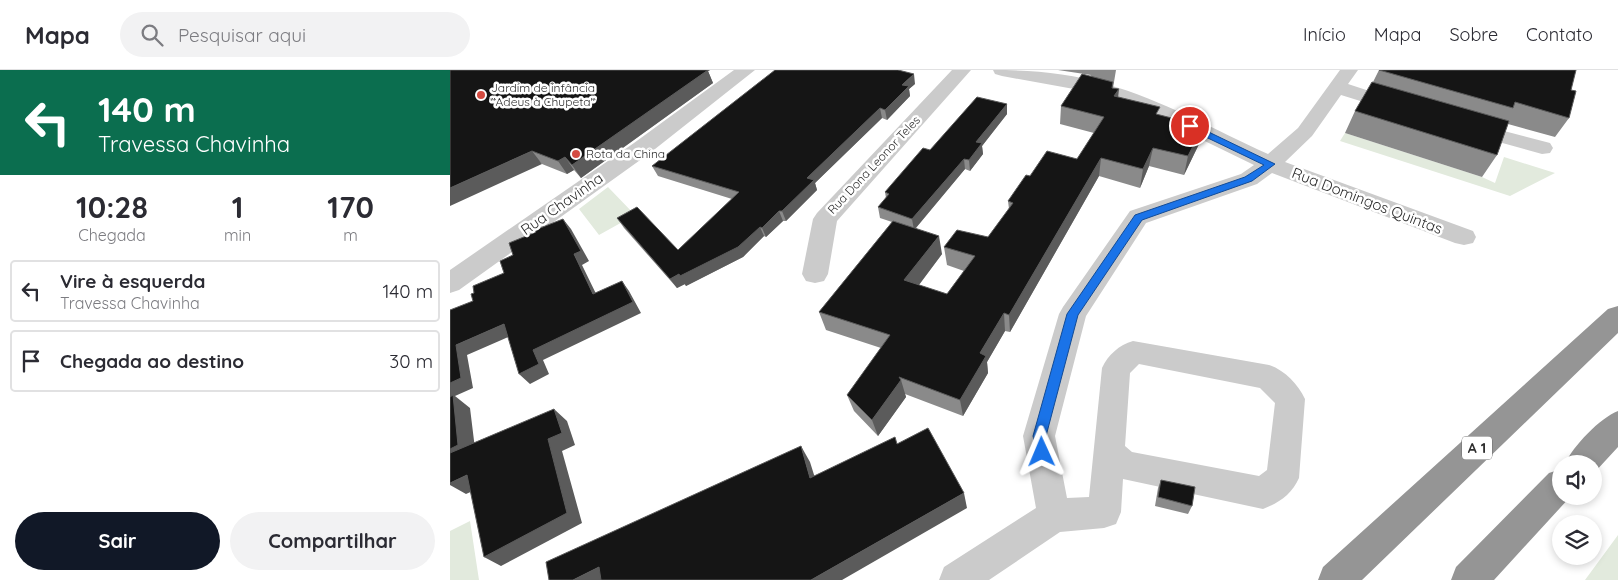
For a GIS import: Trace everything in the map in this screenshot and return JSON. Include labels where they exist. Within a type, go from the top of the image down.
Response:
[{"type":"highway","name":"A 1","points":[[1336,580],[1618,316]]},
{"type":"highway","points":[[1590,455],[1618,426]]},
{"type":"highway","points":[[1469,580],[1552,493]]},
{"type":"street","name":"Rua Chavinha","points":[[450,283],[642,148],[746,70]]},
{"type":"street","name":"Rua Dona Leonor Teles","points":[[815,274],[824,218],[962,70]]},
{"type":"street","name":"Rua Domingos Quintas","points":[[1002,70],[1100,88],[1142,103],[1270,164],[1464,237]]},
{"type":"street","points":[[1054,516],[1039,436],[1073,314],[1138,217],[1248,179],[1270,164],[1305,132],[1349,70]]},
{"type":"street","points":[[1337,87],[1413,111]]},
{"type":"street","points":[[1450,122],[1542,148]]},
{"type":"street","points":[[957,580],[1054,516],[1104,512],[1109,452],[1116,368],[1133,352],[1269,377],[1290,399],[1283,478],[1263,493],[1124,465],[1109,452]]},
{"type":"shaded area","points":[[1345,133],[1482,177],[1495,183],[1504,157],[1555,173],[1510,196],[1340,141]]},
{"type":"shaded area","points":[[608,187],[635,215],[599,235],[579,209]]},
{"type":"shaded area","points":[[470,521],[479,580],[450,580],[450,531]]},
{"type":"shaded area","points":[[1618,535],[1618,580],[1585,580],[1596,565],[1602,565],[1602,557]]},
{"type":"building","points":[[450,70],[708,70],[572,165],[565,157],[558,161],[532,151],[450,188]]},
{"type":"building","points":[[775,70],[898,70],[914,74],[902,85],[909,86],[885,110],[880,108],[807,178],[814,180],[762,228],[760,227],[738,247],[680,276],[679,274],[670,279],[617,218],[637,207],[678,250],[739,192],[652,166]]},
{"type":"building","points":[[1379,70],[1576,70],[1571,90],[1576,91],[1569,118],[1515,102],[1513,108]]},
{"type":"building","points":[[1082,74],[1113,82],[1112,88],[1119,89],[1114,96],[1160,107],[1156,114],[1203,126],[1188,156],[1153,148],[1143,169],[1101,158],[1009,315],[1004,313],[980,353],[986,356],[960,400],[899,377],[901,380],[872,420],[847,395],[890,335],[819,312],[893,221],[939,236],[904,280],[947,294],[975,256],[944,247],[957,230],[988,237],[1013,203],[1008,201],[1026,175],[1030,176],[1047,151],[1077,159],[1104,117],[1061,106]]},
{"type":"building","points":[[1372,82],[1509,121],[1497,155],[1355,111]]},
{"type":"building","points":[[977,97],[1007,104],[976,142],[982,143],[969,160],[964,159],[912,219],[878,207],[889,194],[885,192],[923,148],[930,150]]},
{"type":"building","points":[[563,219],[581,251],[574,254],[593,294],[622,281],[633,302],[533,350],[539,364],[519,374],[504,324],[456,345],[461,378],[450,383],[450,310],[473,301],[471,294],[474,293],[473,286],[504,273],[500,261],[513,255],[509,243]]},
{"type":"building","points":[[453,395],[458,445],[450,449],[450,397]]},
{"type":"building","points":[[554,409],[562,433],[548,439],[567,513],[484,557],[467,475],[450,483],[450,453]]},
{"type":"building","points":[[928,428],[964,493],[811,580],[601,580],[599,567],[573,580],[549,580],[546,562],[801,446],[810,478],[895,437],[897,444]]},
{"type":"building","points":[[1161,480],[1195,487],[1192,506],[1158,497]]},
{"type":"place","name":"Jardim de infância \"Adeus à Chupeta\"","points":[[481,95]]},
{"type":"place","name":"Rota da China","points":[[576,154]]},
{"type":"route","points":[[1042,452],[1039,436],[1073,314],[1138,217],[1248,179],[1270,164],[1190,126]]}]
